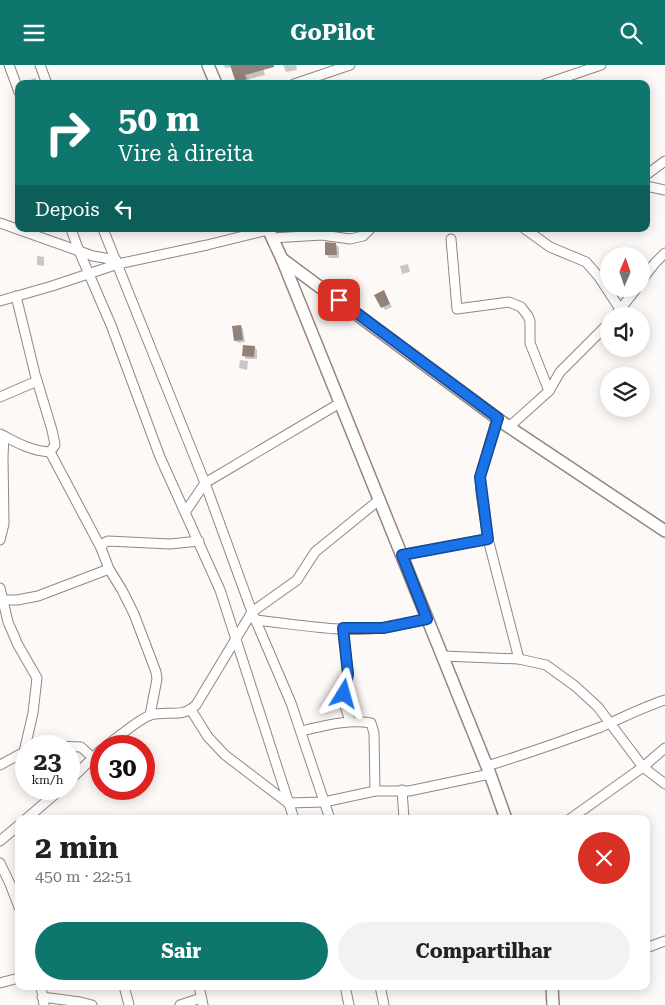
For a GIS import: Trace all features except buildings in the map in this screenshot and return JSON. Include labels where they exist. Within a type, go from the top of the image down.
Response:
[{"type":"main road","points":[[208,65],[214,80]]},
{"type":"main road","points":[[269,232],[282,259],[380,500],[489,770],[505,815]]},
{"type":"main road","points":[[282,259],[509,427],[665,531]]},
{"type":"main road","points":[[552,990],[554,1005]]},
{"type":"street","points":[[9,65],[15,81]]},
{"type":"street","points":[[40,65],[46,80]]},
{"type":"street","points":[[306,80],[350,65]]},
{"type":"street","points":[[555,80],[584,68],[601,65]]},
{"type":"street","points":[[650,172],[665,161]]},
{"type":"street","points":[[650,187],[665,190]]},
{"type":"street","points":[[0,223],[15,228]]},
{"type":"street","points":[[25,232],[93,256],[117,262]]},
{"type":"street","points":[[72,232],[160,457],[220,590],[292,815]]},
{"type":"street","points":[[104,232],[205,483],[253,616],[291,703],[329,815]]},
{"type":"street","points":[[0,301],[90,274],[117,262],[269,232],[322,235],[350,239],[363,236],[367,232]]},
{"type":"street","points":[[529,232],[550,247],[586,262],[599,277],[614,307]]},
{"type":"street","points":[[451,239],[457,309],[509,303],[515,304],[525,311],[530,321],[530,343],[549,391]]},
{"type":"street","points":[[650,269],[665,253]]},
{"type":"street","points":[[16,296],[37,381],[52,430],[55,445],[50,452]]},
{"type":"street","points":[[622,307],[630,297]]},
{"type":"street","points":[[509,427],[549,391],[560,371],[600,332]]},
{"type":"street","points":[[0,397],[37,381]]},
{"type":"street","points":[[186,511],[205,483],[340,403]]},
{"type":"street","points":[[498,418],[480,477],[488,539],[519,659]]},
{"type":"street","points":[[0,540],[4,524],[2,435],[28,448],[50,452]]},
{"type":"street","points":[[50,452],[134,614],[156,672],[157,679],[150,715]]},
{"type":"street","points":[[122,735],[150,715],[181,714],[191,710],[196,705],[236,638],[253,616],[297,580],[315,552],[380,500]]},
{"type":"street","points":[[402,555],[488,539]]},
{"type":"street","points":[[101,548],[108,541],[170,544],[198,541]]},
{"type":"street","points":[[1,600],[17,600],[38,596],[109,569]]},
{"type":"street","points":[[0,588],[1,600],[8,622],[36,678],[34,705],[28,735]]},
{"type":"street","points":[[253,616],[343,628],[383,628],[427,619]]},
{"type":"street","points":[[343,628],[348,674],[344,703],[350,721]]},
{"type":"street","points":[[443,657],[519,659],[546,665],[575,686],[598,707],[643,767],[665,784]]},
{"type":"street","points":[[191,710],[208,737],[225,755],[288,803],[324,802],[375,791],[409,791],[489,770],[610,723],[647,705],[665,700]]},
{"type":"street","points":[[301,731],[350,721],[371,723],[374,733],[375,791]]},
{"type":"street","points":[[80,747],[90,755]]},
{"type":"street","points":[[576,815],[643,767],[665,748]]},
{"type":"street","points":[[0,765],[15,757]]},
{"type":"street","points":[[80,770],[90,759]]},
{"type":"street","points":[[402,790],[404,815]]},
{"type":"street","points":[[31,815],[48,800]]},
{"type":"street","points":[[0,841],[15,828]]},
{"type":"street","points":[[0,863],[15,897]]},
{"type":"street","points":[[650,946],[665,941]]},
{"type":"street","points":[[0,983],[15,979]]},
{"type":"street","points":[[125,990],[129,1005]]},
{"type":"street","points":[[346,990],[349,1005]]},
{"type":"street","points":[[381,990],[384,1005]]},
{"type":"street","points":[[43,1001],[80,1001],[92,1005]]},
{"type":"street","points":[[180,1005],[202,1001]]},
{"type":"route","points":[[339,300],[498,418],[480,477],[488,539],[402,555],[427,619],[383,628],[343,628],[348,674],[344,694]]}]
